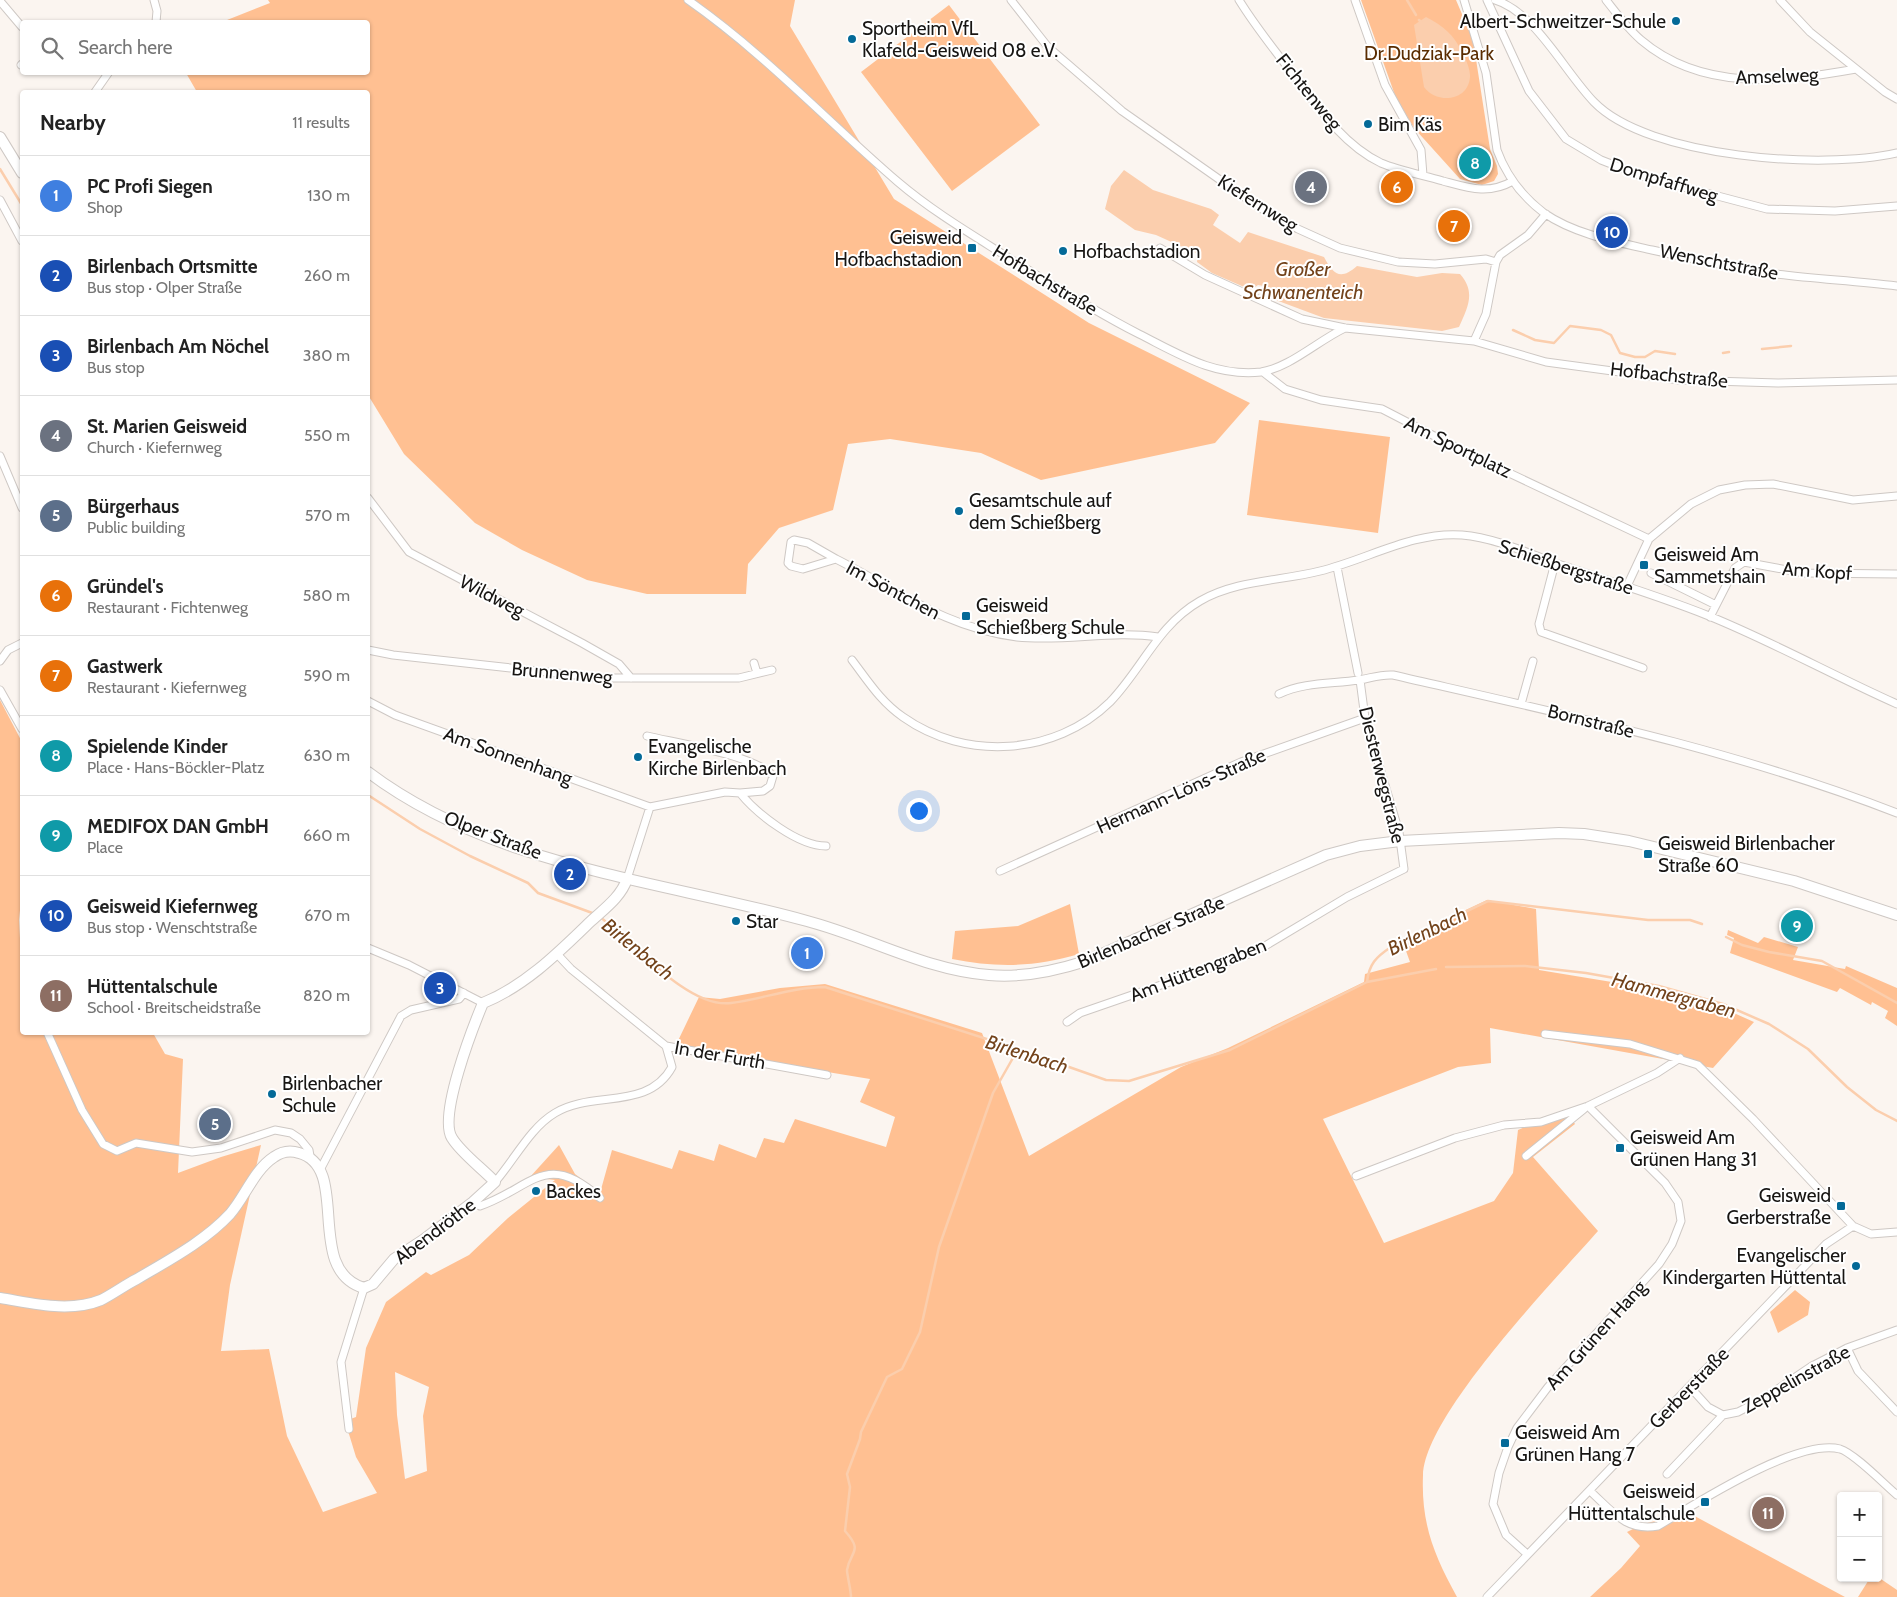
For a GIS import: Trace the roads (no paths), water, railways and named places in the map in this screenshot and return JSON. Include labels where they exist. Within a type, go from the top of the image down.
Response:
[{"type":"main road","points":[[0,137],[20,170]]},
{"type":"main road","name":"Olper Straße","points":[[370,773],[412,802],[496,840],[627,879]]},
{"type":"main road","name":"Birlenbacher Straße","points":[[627,879],[805,920],[956,970],[990,976],[1045,972],[1086,961],[1326,855],[1360,846],[1400,842],[1559,833],[1610,837],[1794,881],[1897,916]]},
{"type":"main road","points":[[496,1182],[452,1139],[448,1126],[463,1054],[483,1002],[517,984],[557,954],[624,889],[627,879]]},
{"type":"main road","points":[[0,1298],[65,1307],[100,1300],[181,1252],[217,1227],[232,1212],[273,1158],[289,1151],[310,1156],[321,1168],[329,1232],[338,1267],[344,1278],[353,1285],[364,1288]]},
{"type":"main road","name":"Abendröthe","points":[[364,1288],[373,1284],[394,1259],[474,1202],[496,1182]]},
{"type":"street","points":[[154,0],[157,11],[156,20]]},
{"type":"street","name":"Hofbachstraße","points":[[688,0],[762,57],[899,183],[948,220],[1116,322],[1208,368],[1234,372],[1263,372],[1300,356],[1326,336],[1345,328]]},
{"type":"street","name":"Kiefernweg","points":[[1011,0],[1048,47],[1122,111],[1260,208],[1298,229],[1340,248],[1398,262],[1435,264],[1486,259],[1496,262]]},
{"type":"street","name":"Fichtenweg","points":[[1239,0],[1253,23],[1323,115],[1369,156],[1381,163],[1454,184],[1494,190],[1513,181]]},
{"type":"street","points":[[1355,0],[1386,85],[1421,150],[1423,176]]},
{"type":"street","name":"Wenschtstraße","points":[[1465,0],[1486,73],[1497,150],[1513,181],[1530,202],[1546,214],[1584,231],[1614,240],[1734,267],[1897,286]]},
{"type":"street","name":"Dompfaffweg","points":[[1486,0],[1529,91],[1566,139],[1601,160],[1642,176],[1767,209],[1835,211],[1897,206]]},
{"type":"street","points":[[1495,0],[1523,15],[1595,104],[1637,129],[1689,146],[1751,157],[1829,160],[1897,153]]},
{"type":"street","name":"Amselweg","points":[[1606,0],[1640,40],[1659,54],[1696,71],[1735,80],[1817,76],[1856,69]]},
{"type":"street","points":[[1780,0],[1810,32],[1897,99]]},
{"type":"street","points":[[0,1],[20,25]]},
{"type":"street","points":[[96,90],[107,75]]},
{"type":"street","points":[[0,200],[20,237]]},
{"type":"street","points":[[1474,341],[1486,314],[1496,262],[1500,255],[1528,235],[1546,214]]},
{"type":"street","name":"Hofbachstraße","points":[[1160,248],[1205,275],[1302,319],[1345,328],[1474,341],[1546,362],[1679,380],[1778,383],[1897,380]]},
{"type":"street","name":"Am Sportplatz","points":[[1263,372],[1285,389],[1321,400],[1382,409],[1473,456],[1650,539]]},
{"type":"street","points":[[0,456],[20,503]]},
{"type":"street","points":[[1627,586],[1650,539],[1691,504],[1719,490],[1745,485],[1773,484],[1853,500],[1897,496]]},
{"type":"street","name":"Wildweg","points":[[370,501],[409,552],[619,664],[631,678]]},
{"type":"street","name":"Schießbergstraße","points":[[852,660],[878,696],[903,718],[937,736],[952,741],[989,747],[1014,747],[1064,733],[1094,716],[1126,684],[1158,637],[1184,611],[1214,594],[1254,583],[1337,566],[1410,542],[1436,536],[1463,535],[1512,547],[1627,586],[1710,617],[1897,704]]},
{"type":"street","name":"Im Söntchen","points":[[836,559],[803,569],[791,566],[788,563],[791,542],[794,540],[808,543],[915,604],[948,619],[983,630],[1017,637],[1057,639],[1132,633],[1158,637]]},
{"type":"street","name":"Am Kopf","points":[[1710,617],[1735,568],[1744,562],[1804,573],[1897,574]]},
{"type":"street","points":[[1555,563],[1539,624],[1541,632],[1643,668]]},
{"type":"street","points":[[1337,566],[1359,676]]},
{"type":"street","points":[[1651,572],[1716,605]]},
{"type":"street","points":[[0,661],[8,650],[20,644]]},
{"type":"street","name":"Brunnenweg","points":[[370,650],[513,669],[602,678],[739,678],[772,670]]},
{"type":"street","points":[[1521,704],[1533,661]]},
{"type":"street","points":[[754,664],[757,673]]},
{"type":"street","name":"Bornstraße","points":[[1279,694],[1292,688],[1359,676],[1393,675],[1582,718],[1822,785],[1897,813]]},
{"type":"street","name":"Diesterwegstraße","points":[[1359,676],[1365,718],[1399,832],[1404,869]]},
{"type":"street","points":[[0,690],[20,725]]},
{"type":"street","name":"Am Sonnenhang","points":[[370,702],[395,715],[650,807]]},
{"type":"street","name":"Hermann-Löns-Straße","points":[[1000,871],[1241,762],[1365,718]]},
{"type":"street","points":[[627,879],[650,807],[726,792],[763,791],[770,786],[773,776],[764,769],[742,758],[647,736]]},
{"type":"street","points":[[740,793],[747,802],[769,820],[805,843],[826,846]]},
{"type":"street","name":"Am Hüttengraben","points":[[1067,1022],[1080,1013],[1242,957],[1265,946],[1347,897],[1404,869]]},
{"type":"street","points":[[370,949],[483,1002]]},
{"type":"street","name":"In der Furth","points":[[557,954],[571,969],[666,1046],[827,1075]]},
{"type":"street","points":[[321,1168],[401,1016],[411,1010],[459,999],[464,993]]},
{"type":"street","points":[[1545,1034],[1622,1042],[1698,1065],[1753,1119],[1853,1226],[1871,1234],[1897,1232]]},
{"type":"street","points":[[48,1035],[74,1096],[103,1144],[117,1151],[136,1143],[192,1152],[221,1148],[275,1130],[291,1133],[300,1139],[309,1150],[310,1156]]},
{"type":"street","points":[[496,1182],[532,1134],[555,1113],[579,1104],[633,1096],[660,1083],[672,1067],[666,1046]]},
{"type":"street","points":[[1356,1176],[1455,1138],[1504,1125],[1541,1122],[1588,1106],[1657,1073],[1680,1058]]},
{"type":"street","points":[[1526,1156],[1588,1106]]},
{"type":"street","name":"Am Grünen Hang","points":[[1527,1554],[1506,1534],[1493,1504],[1499,1473],[1508,1447],[1517,1428],[1548,1387],[1658,1264],[1672,1244],[1681,1221],[1678,1202],[1665,1183],[1588,1106]]},
{"type":"street","points":[[474,1202],[480,1206],[540,1175],[556,1173],[574,1178],[600,1198]]},
{"type":"street","name":"Gerberstraße","points":[[1487,1597],[1826,1244],[1853,1226]]},
{"type":"street","points":[[349,1428],[342,1362],[364,1288]]},
{"type":"street","name":"Zeppelinstraße","points":[[1667,1474],[1723,1415],[1738,1412],[1763,1399],[1812,1366],[1847,1348],[1897,1330]]},
{"type":"street","points":[[1847,1348],[1858,1371],[1897,1412]]},
{"type":"street","name":"Zeppelinstraße","points":[[1690,1387],[1708,1407],[1723,1415]]},
{"type":"street","points":[[1590,1491],[1626,1523],[1635,1527],[1647,1528],[1658,1526],[1739,1479],[1784,1459],[1818,1449],[1832,1448],[1848,1453],[1897,1495]]},
{"type":"water","points":[[1426,17],[1441,26],[1452,36],[1466,60],[1470,77],[1464,92],[1458,96],[1443,98],[1429,92],[1424,87],[1414,25]]},
{"type":"water","name":"Großer Schwanenteich","points":[[1124,170],[1153,190],[1211,209],[1219,215],[1213,225],[1240,243],[1248,232],[1324,257],[1331,268],[1338,274],[1351,271],[1357,266],[1417,277],[1442,273],[1460,274],[1468,287],[1469,300],[1459,327],[1442,331],[1324,318],[1273,299],[1264,286],[1258,285],[1251,290],[1212,273],[1197,262],[1198,254],[1156,235],[1135,230],[1105,209],[1111,186]]},
{"type":"waterway","points":[[1407,0],[1416,15]]},
{"type":"waterway","name":"Birlenbach","points":[[0,169],[20,202]]},
{"type":"waterway","points":[[1513,330],[1535,340],[1554,343],[1570,326],[1601,330],[1611,335],[1620,353],[1635,357],[1645,357],[1655,351],[1675,354]]},
{"type":"waterway","points":[[1762,349],[1791,346]]},
{"type":"waterway","points":[[1723,353],[1729,352]]},
{"type":"waterway","name":"Birlenbach","points":[[370,796],[420,829],[470,856],[528,883],[538,893],[595,914]]},
{"type":"waterway","name":"Birlenbach","points":[[600,917],[679,985],[714,1002],[731,1003],[789,991],[825,987],[1018,1049],[1106,1080],[1129,1081],[1230,1050],[1367,982],[1369,970],[1374,962],[1391,947],[1488,901],[1648,920],[1690,920],[1702,924]]},
{"type":"waterway","name":"Birlenbach","points":[[1726,937],[1742,945],[1769,952],[1822,961],[1897,1003]]},
{"type":"waterway","name":"Hammergraben","points":[[1446,967],[1525,966],[1586,973],[1659,986],[1723,1004],[1769,1024],[1808,1049],[1847,1087],[1876,1110],[1897,1121]]},
{"type":"waterway","name":"Hammergraben","points":[[1367,982],[1436,969]]},
{"type":"waterway","points":[[851,1597],[847,1570],[855,1548],[854,1543],[845,1531],[850,1487],[847,1474],[861,1432],[887,1377],[902,1369],[920,1332],[939,1247],[993,1093],[1018,1049]]},
{"type":"place","name":"Albert-Schweitzer-Schule","points":[[1676,21]]},
{"type":"place","name":"Sportheim VfL Klafeld-Geisweid 08 e.V.","points":[[852,39]]},
{"type":"place","name":"Bim Käs","points":[[1368,124]]},
{"type":"place","name":"Spielende Kinder","points":[[1475,163]]},
{"type":"place","name":"St. Marien Geisweid","points":[[1311,187]]},
{"type":"place","name":"Gründel's","points":[[1397,187]]},
{"type":"place","name":"Gastwerk","points":[[1454,226]]},
{"type":"place","name":"Geisweid Kiefernweg","points":[[1612,232]]},
{"type":"place","name":"Geisweid Hofbachstadion","points":[[972,248]]},
{"type":"place","name":"Hofbachstadion","points":[[1063,251]]},
{"type":"place","name":"Gesamtschule auf dem Schießberg","points":[[959,511]]},
{"type":"place","name":"Geisweid Am Sammetshain","points":[[1644,565]]},
{"type":"place","name":"Geisweid Schießberg Schule","points":[[966,616]]},
{"type":"place","name":"Evangelische Kirche Birlenbach","points":[[638,757]]},
{"type":"place","name":"Geisweid Birlenbacher Straße 60","points":[[1648,854]]},
{"type":"place","name":"Birlenbach Ortsmitte","points":[[570,874]]},
{"type":"place","name":"Star","points":[[736,921]]},
{"type":"place","name":"MEDIFOX DAN GmbH","points":[[1797,926]]},
{"type":"place","name":"PC Profi Siegen","points":[[807,953]]},
{"type":"place","name":"Birlenbach Am Nöchel","points":[[440,988]]},
{"type":"place","name":"Birlenbacher Schule","points":[[272,1094]]},
{"type":"place","name":"Bürgerhaus","points":[[215,1124]]},
{"type":"place","name":"Geisweid Am Grünen Hang 31","points":[[1620,1148]]},
{"type":"place","name":"Backes","points":[[536,1191]]},
{"type":"place","name":"Geisweid Gerberstraße","points":[[1841,1206]]},
{"type":"place","name":"Evangelischer Kindergarten Hüttental","points":[[1856,1266]]},
{"type":"place","name":"Geisweid Am Grünen Hang 7","points":[[1505,1443]]},
{"type":"place","name":"Geisweid Hüttentalschule","points":[[1705,1502]]},
{"type":"place","name":"Hüttentalschule","points":[[1768,1513]]},
{"type":"park label","name":"Dr.Dudziak-Park","points":[[1429,53]]}]
